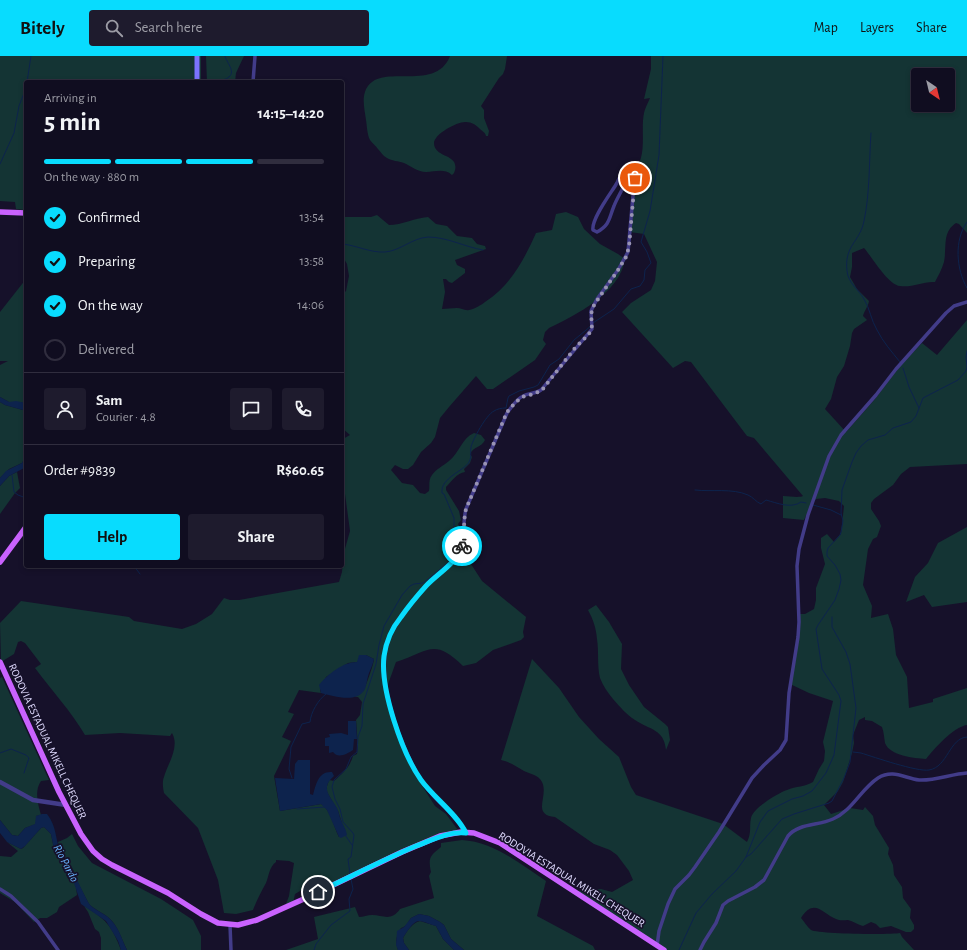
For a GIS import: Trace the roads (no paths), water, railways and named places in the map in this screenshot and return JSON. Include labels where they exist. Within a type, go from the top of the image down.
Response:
[{"type":"main road","points":[[197,56],[197,80]]},
{"type":"main road","points":[[0,212],[24,213]]},
{"type":"main road","points":[[0,562],[24,529]]},
{"type":"main road","name":"RODOVIA ESTADUAL MIKELL CHEQUER","points":[[0,662],[59,792],[81,834],[93,851],[102,859],[120,870],[168,893],[218,923],[238,925],[257,920],[402,852],[440,836],[453,833],[474,833],[500,843],[664,950]]},
{"type":"street","points":[[253,80],[255,56]]},
{"type":"street","points":[[632,169],[627,173],[625,183],[614,206],[610,221],[602,229],[596,232],[593,230],[593,224],[606,199],[623,172],[632,169]]},
{"type":"street","points":[[466,833],[460,822],[432,794],[411,763],[399,732],[385,686],[384,656],[387,643],[400,618],[409,606],[458,555],[464,538],[464,518],[466,509],[507,412],[522,397],[542,390],[592,329],[591,311],[628,252],[635,174],[632,169]]},
{"type":"street","points":[[659,948],[659,931],[668,904],[675,889],[689,876],[719,832],[752,778],[780,750],[786,740],[789,693],[799,622],[797,566],[799,549],[808,515],[830,456],[841,435],[896,369],[946,313],[954,306],[967,302]]},
{"type":"street","points":[[700,950],[716,923],[723,905],[755,887],[764,880],[788,836],[794,830],[836,817],[873,782],[886,775],[897,774],[915,779],[930,780],[967,773]]},
{"type":"street","points":[[0,782],[33,800],[66,805]]},
{"type":"street","points":[[0,889],[11,896],[34,917],[58,950]]},
{"type":"street","points":[[230,925],[231,950]]},
{"type":"water","points":[[0,397],[9,402],[16,401],[24,403],[24,412],[23,410],[0,402]]},
{"type":"water","points":[[24,460],[24,468],[9,476],[0,486],[0,478],[6,471],[22,463]]},
{"type":"water","points":[[359,655],[366,655],[374,659],[365,689],[361,694],[351,698],[344,698],[321,693],[319,685],[331,673],[341,666],[357,662]]},
{"type":"water","points":[[348,721],[356,721],[357,739],[354,739],[353,750],[340,755],[333,752],[329,753],[329,746],[325,746],[325,738],[330,737],[329,734],[341,733],[348,735]]},
{"type":"water","points":[[298,760],[310,760],[310,794],[313,795],[318,779],[321,776],[327,772],[332,772],[334,776],[330,780],[327,788],[329,796],[337,808],[347,835],[341,838],[339,837],[327,810],[321,804],[280,811],[275,778],[294,779],[295,764]]},
{"type":"water","name":"Rio Pardo","points":[[47,814],[50,819],[60,851],[88,902],[92,907],[108,917],[114,923],[127,950],[121,950],[118,941],[106,921],[81,904],[73,880],[54,849],[51,834],[44,827],[41,828],[21,849],[7,842],[0,833],[0,820],[12,835],[18,836],[25,828],[35,824],[36,816]]},
{"type":"water","points":[[419,914],[429,916],[444,925],[451,939],[464,950],[454,950],[443,939],[436,926],[419,921],[412,925],[403,938],[404,943],[409,950],[398,950],[396,945],[397,931],[404,927],[411,918]]},
{"type":"waterway","points":[[27,80],[31,56]]},
{"type":"waterway","points":[[222,80],[227,79],[231,75],[231,69],[225,56]]},
{"type":"waterway","points":[[593,323],[614,309],[631,289],[640,286],[644,280],[645,270],[651,263],[641,242],[650,211],[659,155],[663,56]]},
{"type":"waterway","points":[[0,164],[14,133],[19,106],[24,93]]},
{"type":"waterway","points":[[871,133],[866,210],[862,228],[848,255],[847,271],[849,279],[866,303],[879,334],[900,362]]},
{"type":"waterway","points":[[967,222],[963,229],[958,246],[959,264],[963,280],[967,288]]},
{"type":"waterway","points":[[344,244],[385,252],[422,238],[435,237],[483,250]]},
{"type":"waterway","points":[[350,874],[348,859],[351,857],[354,835],[343,822],[332,787],[334,780],[346,769],[351,757],[357,752],[358,737],[362,726],[363,704],[376,664],[384,626],[402,595],[410,586],[423,583],[450,561],[454,553],[454,518],[444,494],[442,493],[442,488],[448,479],[469,462],[471,447],[474,439],[491,413],[495,410],[506,408],[509,396],[538,385],[550,365],[559,359],[574,340],[591,326]]},
{"type":"waterway","points":[[679,950],[696,913],[712,894],[736,871],[746,857],[760,822],[768,811],[812,791],[826,773],[834,755],[841,701],[839,695],[822,669],[816,629],[835,600],[839,589],[841,580],[840,574],[835,565],[827,556],[827,552],[828,548],[841,532],[843,521],[841,513],[842,490],[856,453],[868,440],[885,435],[893,428],[911,422],[916,416],[923,398],[958,380],[966,371],[967,351]]},
{"type":"waterway","points":[[903,368],[909,387],[919,408]]},
{"type":"waterway","points":[[12,475],[14,492],[24,497]]},
{"type":"waterway","points":[[695,490],[742,493],[750,496],[761,504],[766,500],[788,505],[801,502],[806,503]]},
{"type":"waterway","points":[[813,505],[831,510],[841,515]]},
{"type":"waterway","points":[[136,568],[140,574]]},
{"type":"waterway","points":[[746,857],[751,854],[782,819],[832,801],[844,778],[850,762],[856,708],[850,664],[846,652],[832,627],[832,617]]},
{"type":"waterway","points":[[292,778],[289,769],[291,747],[302,724],[310,722],[315,706],[326,694]]},
{"type":"waterway","points":[[853,752],[861,753],[906,767],[929,770],[935,768],[945,759],[956,742],[967,737]]},
{"type":"waterway","points":[[0,753],[11,749],[26,755],[29,758],[24,773]]},
{"type":"waterway","points":[[297,809],[325,807]]},
{"type":"waterway","points":[[345,835],[352,845]]},
{"type":"waterway","points":[[314,950],[316,944],[331,925],[350,911],[349,899],[353,889],[351,879]]}]
